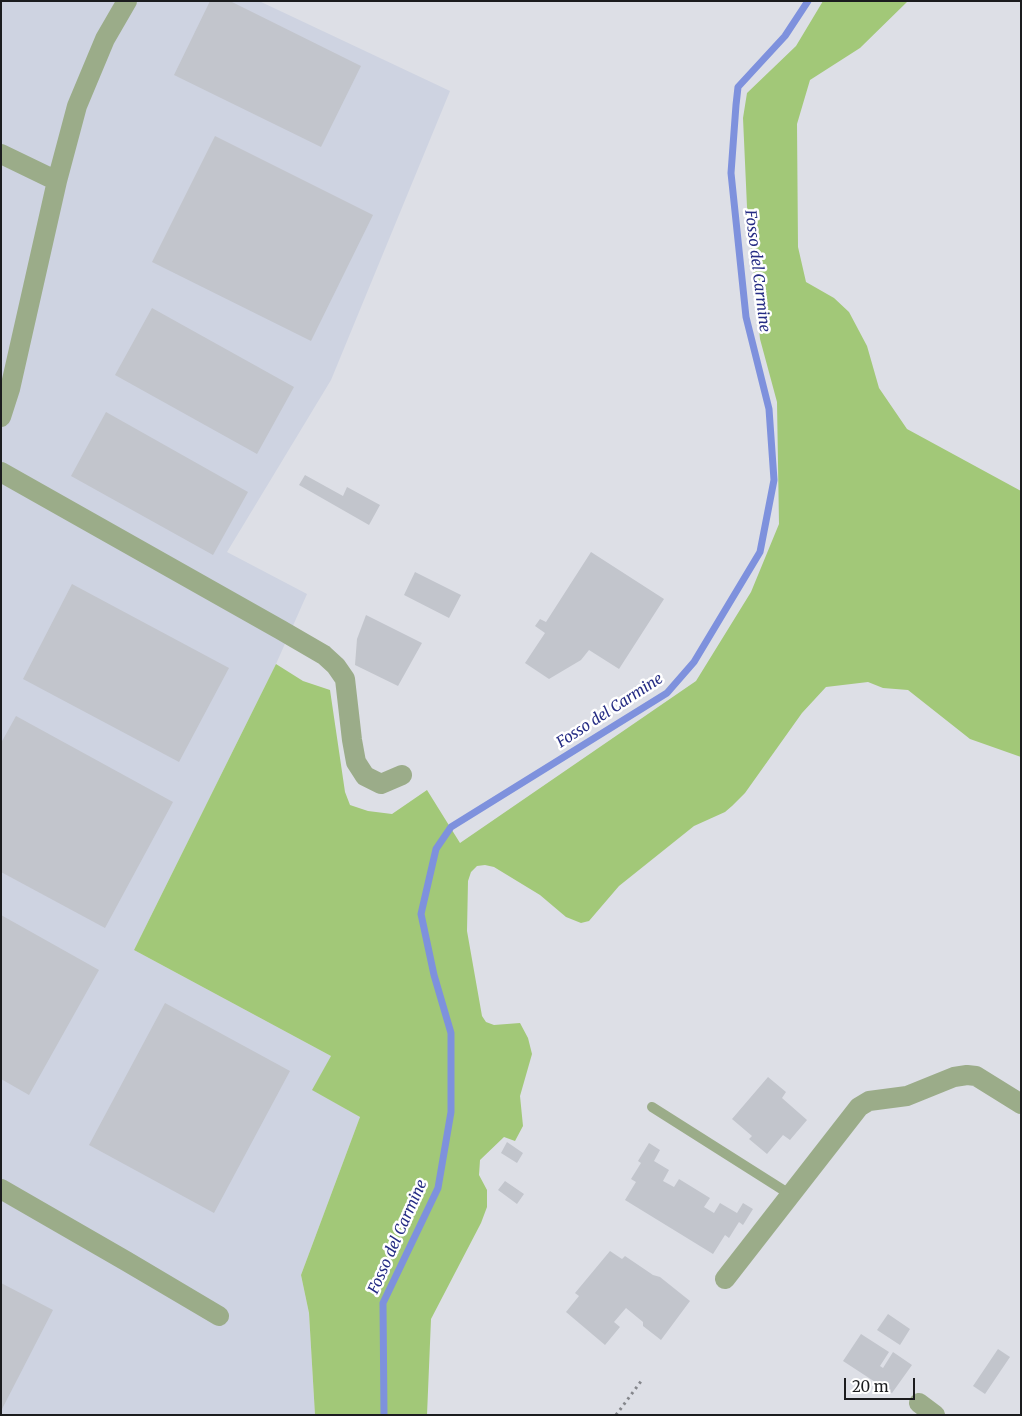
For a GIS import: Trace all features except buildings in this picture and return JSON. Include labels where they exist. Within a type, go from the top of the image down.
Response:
[{"type":"street","points":[[1,417],[10,390],[57,181],[78,106],[105,39],[127,1]]},
{"type":"street","points":[[1,154],[57,181]]},
{"type":"street","points":[[1,472],[324,655],[345,678],[356,762],[365,776],[380,784],[402,775]]},
{"type":"street","points":[[726,1279],[859,1106],[869,1100],[907,1096],[954,1077],[967,1075],[976,1076],[1021,1104]]},
{"type":"street","points":[[1,1189],[219,1316]]},
{"type":"street","points":[[919,1403],[935,1415]]},
{"type":"lane","points":[[652,1106],[791,1195]]},
{"type":"path","points":[[616,1415],[642,1380]]},
{"type":"shaded area","points":[[1,1],[259,1],[450,91],[331,380],[227,552],[307,594],[276,664],[134,950],[331,1056],[313,1090],[360,1117],[301,1275],[309,1313],[315,1415],[1,1415]]},
{"type":"green space","points":[[823,1],[908,1],[860,48],[810,80],[797,124],[798,247],[806,282],[834,298],[849,312],[867,346],[879,388],[907,429],[1021,491],[1021,757],[970,739],[908,690],[883,688],[868,682],[826,687],[802,713],[745,793],[732,806],[725,812],[694,826],[619,886],[589,921],[581,923],[566,917],[540,895],[494,867],[477,866],[471,872],[468,881],[467,931],[482,1016],[486,1022],[494,1025],[520,1023],[528,1038],[532,1054],[520,1096],[523,1126],[515,1141],[504,1137],[480,1160],[479,1175],[487,1190],[487,1207],[481,1223],[431,1319],[427,1415],[315,1415],[309,1313],[301,1275],[360,1117],[312,1090],[331,1056],[134,950],[276,664],[303,681],[330,690],[345,792],[350,805],[368,811],[392,814],[427,790],[460,843],[696,681],[751,592],[779,524],[777,402],[760,339],[747,207],[743,118],[747,93],[796,46]]},
{"type":"waterway","name":"Fosso del Carmine","points":[[384,1415],[383,1303],[438,1188],[451,1112],[451,1033],[434,975],[421,914],[436,849],[451,827],[667,693],[694,662],[760,552],[774,480],[769,409],[746,317],[731,173],[736,105],[738,87],[785,36],[808,1]]}]
